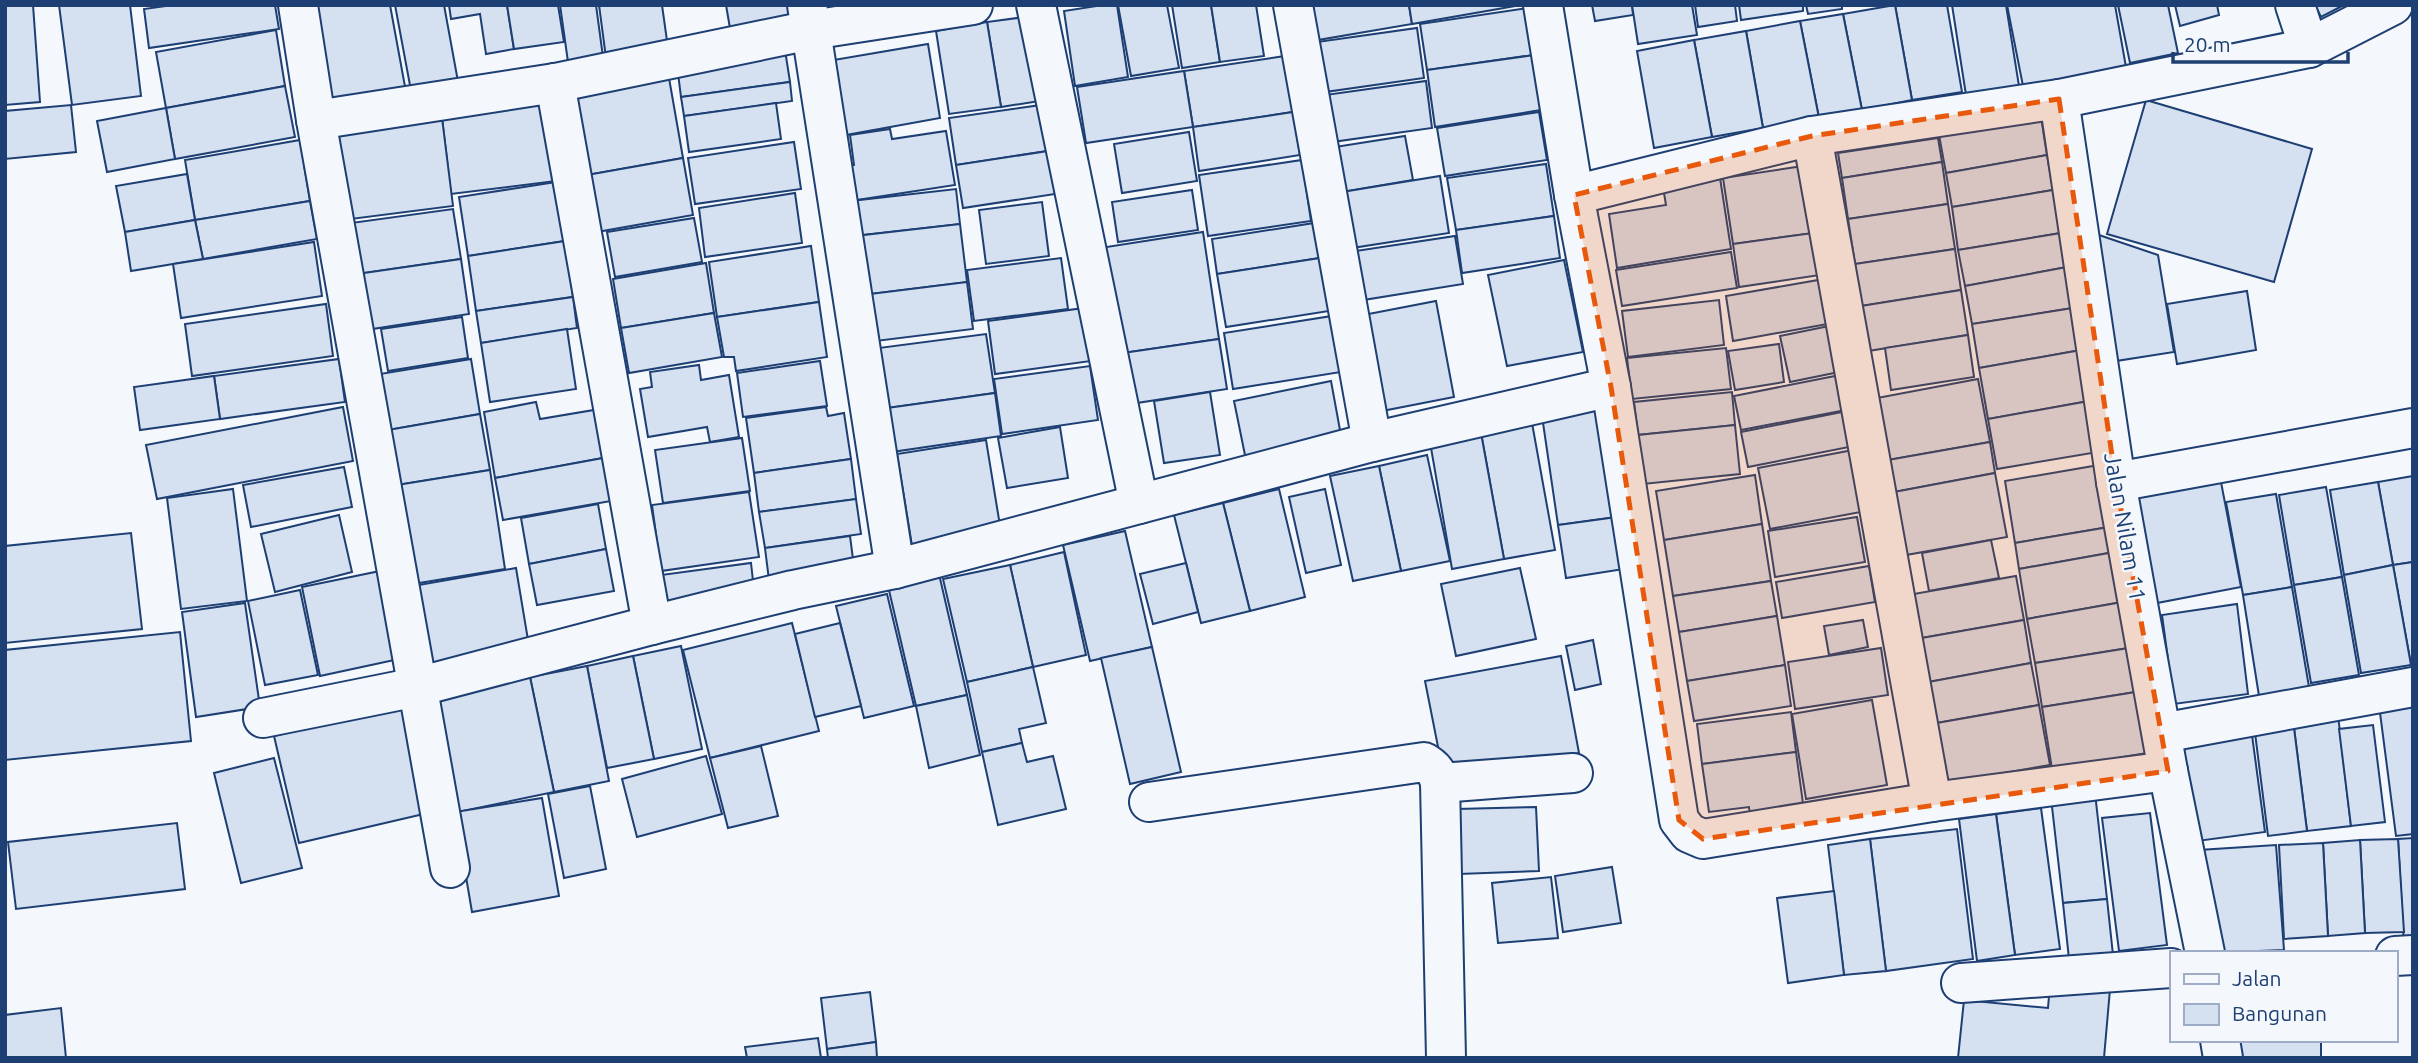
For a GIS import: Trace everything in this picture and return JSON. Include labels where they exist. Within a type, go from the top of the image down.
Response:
[{"type":"street","points":[[298,5],[316,120],[450,868]]},
{"type":"street","points":[[316,120],[555,83],[809,18],[973,5]]},
{"type":"street","points":[[1037,5],[1139,505]]},
{"type":"street","points":[[1293,5],[1373,442]]},
{"type":"street","points":[[1543,5],[1574,195],[1611,387],[1679,820],[1689,833],[1703,839],[1932,802],[2168,771]]},
{"type":"street","points":[[2295,5],[2309,48]]},
{"type":"street","points":[[1574,195],[1812,136],[2059,99],[2309,48],[2393,5]]},
{"type":"street","points":[[809,18],[895,569]]},
{"type":"street","points":[[555,83],[652,625]]},
{"type":"street","name":"Jalan Nilam 11","points":[[2059,99],[2116,482],[2168,771],[2205,951]]},
{"type":"street","points":[[1812,136],[1932,802]]},
{"type":"street","points":[[263,718],[417,687],[793,590],[895,569],[1373,442],[1611,387]]},
{"type":"street","points":[[2116,482],[2413,428]]},
{"type":"street","points":[[2162,733],[2413,687]]},
{"type":"street","points":[[1149,802],[1424,762],[1437,772],[1440,783],[1446,1058]]},
{"type":"street","points":[[1440,783],[1573,773]]},
{"type":"street","points":[[1961,984],[2170,968]]},
{"type":"highlighted area","points":[[2059,99],[2116,482],[2168,771],[1703,839],[1679,820],[1611,387],[1574,195],[1812,136]]},
{"type":"building","points":[[5,5],[33,5],[40,102],[5,105]]},
{"type":"building","points":[[59,5],[130,5],[141,96],[72,105]]},
{"type":"building","points":[[173,5],[275,5],[279,29],[149,48],[144,9]]},
{"type":"building","points":[[314,5],[390,5],[406,92],[333,106]]},
{"type":"building","points":[[395,5],[444,5],[459,87],[412,96]]},
{"type":"building","points":[[449,5],[507,5],[514,49],[486,54],[480,14],[451,19]]},
{"type":"building","points":[[507,5],[558,5],[564,42],[514,49]]},
{"type":"building","points":[[560,5],[596,5],[603,57],[568,62]]},
{"type":"building","points":[[599,5],[662,5],[668,48],[606,58]]},
{"type":"building","points":[[726,5],[795,5],[799,29],[732,40]]},
{"type":"building","points":[[1117,5],[1128,77],[1075,86],[1064,11]]},
{"type":"building","points":[[1118,5],[1167,5],[1179,68],[1131,76]]},
{"type":"building","points":[[1172,5],[1211,5],[1220,62],[1182,68]]},
{"type":"building","points":[[1211,5],[1256,5],[1264,56],[1220,62]]},
{"type":"building","points":[[1306,5],[1409,5],[1412,24],[1312,41]]},
{"type":"building","points":[[1409,5],[1521,5],[1412,24]]},
{"type":"building","points":[[1592,5],[1632,5],[1633,15],[1595,21]]},
{"type":"building","points":[[1632,5],[1692,5],[1697,35],[1638,44]]},
{"type":"building","points":[[1695,5],[1735,5],[1737,21],[1698,27]]},
{"type":"building","points":[[1739,5],[1803,5],[1803,11],[1741,20]]},
{"type":"building","points":[[1806,5],[1842,5],[1842,9],[1808,14]]},
{"type":"building","points":[[1895,5],[1947,5],[1962,92],[1912,100]]},
{"type":"building","points":[[1895,5],[1912,100],[1862,110],[1843,14]]},
{"type":"building","points":[[1952,5],[2006,5],[2019,86],[1966,95]]},
{"type":"building","points":[[2007,5],[2115,5],[2126,67],[2023,86]]},
{"type":"building","points":[[2118,5],[2168,5],[2178,53],[2130,63]]},
{"type":"building","points":[[2175,5],[2217,5],[2219,15],[2180,26]]},
{"type":"building","points":[[2315,5],[2344,5],[2321,17]]},
{"type":"building","points":[[1527,8],[1534,55],[1427,70],[1420,24]]},
{"type":"building","points":[[1843,14],[1862,110],[1819,118],[1800,21]]},
{"type":"building","points":[[1032,16],[1046,100],[1001,107],[987,22]]},
{"type":"building","points":[[1800,21],[1819,118],[1763,128],[1746,31]]},
{"type":"building","points":[[987,22],[1001,107],[949,114],[936,31]]},
{"type":"building","points":[[1417,28],[1424,78],[1318,93],[1310,43]]},
{"type":"building","points":[[276,30],[285,86],[166,108],[156,52]]},
{"type":"building","points":[[1746,31],[1763,128],[1712,137],[1694,40]]},
{"type":"building","points":[[1694,40],[1712,137],[1654,148],[1637,51]]},
{"type":"building","points":[[928,44],[940,118],[835,137],[822,62]]},
{"type":"building","points":[[785,50],[790,82],[681,97],[677,65]]},
{"type":"building","points":[[1534,55],[1541,110],[1435,127],[1427,70]]},
{"type":"building","points":[[1285,56],[1293,112],[1193,127],[1184,71]]},
{"type":"building","points":[[1184,71],[1193,127],[1086,143],[1077,87]]},
{"type":"building","points":[[669,78],[683,158],[587,175],[573,95]]},
{"type":"building","points":[[1426,81],[1432,128],[1325,143],[1318,96]]},
{"type":"building","points":[[790,82],[792,101],[684,116],[681,97]]},
{"type":"building","points":[[285,86],[295,137],[175,159],[166,108]]},
{"type":"building","points":[[2146,100],[2312,149],[2274,282],[2107,234]]},
{"type":"building","points":[[776,103],[781,139],[689,152],[684,116]]},
{"type":"building","points":[[546,104],[556,181],[451,194],[442,118]]},
{"type":"building","points":[[71,105],[76,152],[5,159],[5,111]]},
{"type":"building","points":[[1041,105],[1048,151],[956,165],[949,118]]},
{"type":"building","points":[[166,108],[175,159],[107,172],[97,121]]},
{"type":"building","points":[[1293,112],[1300,155],[1199,171],[1193,127]]},
{"type":"building","points":[[1539,112],[1547,160],[1445,176],[1437,128]]},
{"type":"building","points":[[2041,117],[2047,155],[1946,173],[1939,135]]},
{"type":"building","points":[[442,118],[453,206],[351,219],[338,132]]},
{"type":"building","points":[[890,129],[892,139],[946,131],[955,185],[844,202],[839,167],[854,165],[850,135]]},
{"type":"building","points":[[1189,132],[1197,181],[1122,193],[1114,144]]},
{"type":"building","points":[[1405,136],[1413,180],[1342,192],[1335,147]]},
{"type":"building","points":[[1938,138],[1942,162],[1842,178],[1838,153]]},
{"type":"building","points":[[300,140],[310,201],[195,220],[185,160]]},
{"type":"building","points":[[794,142],[801,189],[695,204],[688,158]]},
{"type":"building","points":[[1048,151],[1055,194],[963,208],[956,165]]},
{"type":"building","points":[[2047,155],[2053,190],[1952,207],[1946,173]]},
{"type":"building","points":[[683,158],[693,215],[597,232],[587,175]]},
{"type":"building","points":[[1302,160],[1311,221],[1208,236],[1199,175]]},
{"type":"building","points":[[1942,162],[1948,204],[1848,219],[1842,178]]},
{"type":"building","points":[[1546,164],[1554,216],[1456,230],[1447,178]]},
{"type":"building","points":[[1803,166],[1813,233],[1733,244],[1723,178]]},
{"type":"building","points":[[187,174],[195,220],[125,232],[116,186]]},
{"type":"building","points":[[1440,176],[1449,233],[1352,248],[1342,192]]},
{"type":"building","points":[[1720,178],[1731,249],[1617,268],[1609,214],[1666,205],[1663,187]]},
{"type":"building","points":[[556,182],[565,241],[468,256],[459,197]]},
{"type":"building","points":[[956,189],[960,224],[855,236],[851,201]]},
{"type":"building","points":[[1192,190],[1198,230],[1118,242],[1112,202]]},
{"type":"building","points":[[2053,190],[2061,233],[1958,250],[1952,207]]},
{"type":"building","points":[[795,193],[802,243],[705,257],[699,208]]},
{"type":"building","points":[[310,201],[317,239],[203,259],[195,220]]},
{"type":"building","points":[[1042,202],[1049,256],[986,264],[979,210]]},
{"type":"building","points":[[1948,204],[1955,249],[1855,264],[1848,219]]},
{"type":"building","points":[[453,209],[461,259],[357,274],[351,223]]},
{"type":"building","points":[[1554,216],[1560,258],[1462,273],[1456,230]]},
{"type":"building","points":[[694,218],[702,262],[615,277],[607,232]]},
{"type":"building","points":[[195,220],[203,259],[131,271],[125,232]]},
{"type":"building","points":[[1314,223],[1320,258],[1217,274],[1212,239]]},
{"type":"building","points":[[960,224],[967,282],[862,295],[855,236]]},
{"type":"building","points":[[1203,232],[1219,339],[1116,354],[1100,248]]},
{"type":"building","points":[[1813,233],[1820,275],[1739,287],[1733,244]]},
{"type":"building","points":[[2061,233],[2067,267],[1965,286],[1958,250]]},
{"type":"building","points":[[2096,234],[2158,255],[2174,352],[2116,361]]},
{"type":"building","points":[[1455,236],[1463,284],[1357,301],[1349,252]]},
{"type":"building","points":[[565,241],[573,297],[476,311],[468,256]]},
{"type":"building","points":[[314,242],[322,296],[181,318],[173,264]]},
{"type":"building","points":[[811,246],[819,302],[717,317],[709,262]]},
{"type":"building","points":[[1955,249],[1961,290],[1861,306],[1855,264]]},
{"type":"building","points":[[1731,252],[1737,288],[1622,306],[1616,270]]},
{"type":"building","points":[[1061,258],[1068,309],[974,321],[967,270]]},
{"type":"building","points":[[1320,258],[1329,311],[1226,327],[1217,274]]},
{"type":"building","points":[[461,259],[469,314],[366,330],[357,274]]},
{"type":"building","points":[[1564,260],[1583,352],[1507,366],[1488,275]]},
{"type":"building","points":[[706,263],[714,313],[621,328],[613,279]]},
{"type":"building","points":[[2067,267],[2073,308],[1972,324],[1965,286]]},
{"type":"building","points":[[1824,279],[1833,323],[1733,341],[1726,296]]},
{"type":"building","points":[[967,282],[973,329],[868,342],[862,295]]},
{"type":"building","points":[[1961,290],[1968,335],[1868,351],[1861,306]]},
{"type":"building","points":[[2247,291],[2256,350],[2177,364],[2167,304]]},
{"type":"building","points":[[573,297],[577,328],[481,343],[476,311]]},
{"type":"building","points":[[1719,300],[1724,345],[1628,357],[1622,311]]},
{"type":"building","points":[[1436,301],[1454,397],[1377,412],[1358,316]]},
{"type":"building","points":[[819,302],[827,357],[736,371],[734,357],[724,357],[717,317]]},
{"type":"building","points":[[326,304],[333,356],[192,376],[185,324]]},
{"type":"building","points":[[1084,308],[1091,361],[995,374],[988,321]]},
{"type":"building","points":[[2073,308],[2081,350],[1979,368],[1972,324]]},
{"type":"building","points":[[714,313],[722,357],[629,373],[621,328]]},
{"type":"building","points":[[1332,316],[1341,372],[1233,389],[1224,333]]},
{"type":"building","points":[[462,317],[468,358],[388,371],[381,329]]},
{"type":"building","points":[[1834,325],[1844,371],[1790,382],[1780,336]]},
{"type":"building","points":[[567,329],[576,389],[490,402],[481,343]]},
{"type":"building","points":[[986,334],[995,393],[880,409],[871,349]]},
{"type":"building","points":[[1968,335],[1974,377],[1891,390],[1885,348]]},
{"type":"building","points":[[1219,339],[1227,389],[1124,405],[1116,354]]},
{"type":"building","points":[[1779,344],[1784,382],[1735,390],[1728,351]]},
{"type":"building","points":[[1726,348],[1731,389],[1632,399],[1627,358]]},
{"type":"building","points":[[2081,350],[2089,401],[1988,419],[1979,368]]},
{"type":"building","points":[[339,359],[345,402],[220,419],[214,376]]},
{"type":"building","points":[[471,359],[480,414],[388,430],[380,374]]},
{"type":"building","points":[[820,361],[827,406],[743,417],[737,373]]},
{"type":"building","points":[[699,365],[701,380],[729,375],[739,437],[710,442],[707,427],[648,437],[640,389],[652,387],[650,372]]},
{"type":"building","points":[[1090,366],[1098,420],[1002,434],[994,379]]},
{"type":"building","points":[[1840,375],[1846,410],[1741,430],[1734,396]]},
{"type":"building","points":[[214,376],[220,419],[140,430],[134,387]]},
{"type":"building","points":[[1978,379],[1990,442],[1888,460],[1877,398]]},
{"type":"building","points":[[1331,381],[1342,441],[1246,460],[1234,401]]},
{"type":"building","points":[[1210,392],[1220,455],[1164,463],[1154,401]]},
{"type":"building","points":[[1732,392],[1735,425],[1638,435],[1634,402]]},
{"type":"building","points":[[995,393],[1001,436],[885,453],[880,409]]},
{"type":"building","points":[[2089,401],[2098,452],[1997,469],[1988,419]]},
{"type":"building","points":[[536,402],[540,419],[594,410],[603,458],[495,478],[484,412]]},
{"type":"building","points":[[343,407],[353,461],[157,499],[146,445]]},
{"type":"building","points":[[826,407],[828,416],[844,413],[851,459],[754,473],[746,418]]},
{"type":"building","points":[[1600,408],[1617,517],[1558,525],[1542,416]]},
{"type":"building","points":[[1847,411],[1854,446],[1748,467],[1741,432]]},
{"type":"building","points":[[480,414],[490,470],[397,485],[388,430]]},
{"type":"building","points":[[1532,423],[1555,550],[1504,559],[1481,433]]},
{"type":"building","points":[[1735,425],[1740,474],[1643,484],[1638,435]]},
{"type":"building","points":[[1060,427],[1068,478],[1007,488],[998,438]]},
{"type":"building","points":[[1481,433],[1504,559],[1452,569],[1430,442]]},
{"type":"building","points":[[742,438],[750,491],[663,503],[655,450]]},
{"type":"building","points":[[986,440],[1002,538],[913,552],[897,454]]},
{"type":"building","points":[[1990,442],[1995,473],[1894,492],[1888,460]]},
{"type":"building","points":[[1853,450],[1866,511],[1770,529],[1758,468]]},
{"type":"building","points":[[1427,455],[1450,561],[1401,571],[1379,466]]},
{"type":"building","points":[[603,458],[611,501],[503,520],[495,478]]},
{"type":"building","points":[[851,459],[856,499],[759,512],[754,473]]},
{"type":"building","points":[[2105,464],[2115,526],[2015,543],[2005,481]]},
{"type":"building","points":[[1379,466],[1401,571],[1353,581],[1330,476]]},
{"type":"building","points":[[344,467],[352,507],[251,527],[243,485]]},
{"type":"building","points":[[490,470],[505,569],[413,584],[397,485]]},
{"type":"building","points":[[1995,473],[2007,537],[1906,555],[1894,492]]},
{"type":"building","points":[[1755,475],[1762,524],[1664,540],[1656,491]]},
{"type":"building","points":[[2413,476],[2413,562],[2393,565],[2378,482]]},
{"type":"building","points":[[2221,482],[2241,587],[2157,603],[2138,497]]},
{"type":"building","points":[[2378,482],[2393,565],[2344,575],[2330,490]]},
{"type":"building","points":[[2326,487],[2342,577],[2294,585],[2279,495]]},
{"type":"building","points":[[233,489],[247,601],[181,609],[167,498]]},
{"type":"building","points":[[1279,489],[1305,597],[1250,611],[1223,503]]},
{"type":"building","points":[[1325,489],[1341,565],[1306,573],[1289,497]]},
{"type":"building","points":[[749,492],[759,557],[661,571],[652,505]]},
{"type":"building","points":[[2276,494],[2292,587],[2243,595],[2226,502]]},
{"type":"building","points":[[856,499],[861,534],[765,548],[759,512]]},
{"type":"building","points":[[1223,503],[1250,611],[1201,623],[1174,515]]},
{"type":"building","points":[[598,504],[606,549],[529,564],[521,518]]},
{"type":"building","points":[[339,515],[352,572],[275,592],[261,534]]},
{"type":"building","points":[[1617,517],[1624,569],[1566,578],[1558,525]]},
{"type":"building","points":[[1857,517],[1865,562],[1775,577],[1768,531]]},
{"type":"building","points":[[1762,524],[1771,581],[1673,596],[1664,540]]},
{"type":"building","points":[[2115,526],[2120,551],[2019,569],[2015,543]]},
{"type":"building","points":[[1125,531],[1152,647],[1090,661],[1063,545]]},
{"type":"building","points":[[131,533],[142,629],[5,643],[5,546]]},
{"type":"building","points":[[850,536],[854,567],[769,580],[765,548]]},
{"type":"building","points":[[1991,540],[1999,578],[1929,591],[1922,553]]},
{"type":"building","points":[[606,549],[614,591],[537,605],[529,564]]},
{"type":"building","points":[[2120,551],[2128,601],[2027,619],[2019,569]]},
{"type":"building","points":[[1064,552],[1086,655],[1033,667],[1010,565]]},
{"type":"building","points":[[2413,562],[2413,665],[2411,665],[2393,565]]},
{"type":"building","points":[[751,563],[755,599],[665,611],[661,575]]},
{"type":"building","points":[[1186,563],[1198,612],[1153,624],[1140,574]]},
{"type":"building","points":[[1010,565],[1033,667],[967,682],[943,579]]},
{"type":"building","points":[[2393,565],[2411,665],[2361,673],[2344,575]]},
{"type":"building","points":[[1869,566],[1875,602],[1782,618],[1776,582]]},
{"type":"building","points":[[516,568],[529,646],[426,664],[413,586]]},
{"type":"building","points":[[1520,568],[1536,639],[1456,656],[1441,584]]},
{"type":"building","points":[[380,571],[399,659],[320,676],[302,587]]},
{"type":"building","points":[[939,574],[967,695],[916,706],[888,586]]},
{"type":"building","points":[[2016,576],[2024,620],[1916,639],[1908,595]]},
{"type":"building","points":[[2342,577],[2359,675],[2311,683],[2294,585]]},
{"type":"building","points":[[1771,581],[1777,616],[1679,632],[1673,596]]},
{"type":"building","points":[[2292,587],[2309,687],[2259,696],[2243,595]]},
{"type":"building","points":[[300,590],[318,675],[265,685],[248,601]]},
{"type":"building","points":[[887,594],[914,706],[864,718],[836,606]]},
{"type":"building","points":[[2128,601],[2135,647],[2035,663],[2027,619]]},
{"type":"building","points":[[245,603],[260,707],[196,717],[182,612]]},
{"type":"building","points":[[2237,604],[2248,694],[2174,704],[2162,615]]},
{"type":"building","points":[[1777,616],[1785,665],[1687,681],[1679,632]]},
{"type":"building","points":[[1863,620],[1868,647],[1829,655],[1824,626]]},
{"type":"building","points":[[2024,620],[2031,663],[1923,683],[1916,639]]},
{"type":"building","points":[[792,623],[819,731],[710,758],[683,650]]},
{"type":"building","points":[[840,623],[861,706],[815,717],[795,634]]},
{"type":"building","points":[[180,632],[191,741],[5,760],[5,650]]},
{"type":"building","points":[[1593,640],[1601,684],[1575,690],[1566,646]]},
{"type":"building","points":[[681,646],[702,749],[654,759],[633,656]]},
{"type":"building","points":[[1152,647],[1181,772],[1130,784],[1101,658]]},
{"type":"building","points":[[2135,647],[2142,691],[2042,707],[2035,663]]},
{"type":"building","points":[[1881,648],[1888,695],[1795,709],[1788,662]]},
{"type":"building","points":[[633,656],[654,759],[607,768],[587,666]]},
{"type":"building","points":[[1561,656],[1579,753],[1444,777],[1425,681]]},
{"type":"building","points":[[2031,663],[2039,705],[1931,724],[1923,683]]},
{"type":"building","points":[[1785,665],[1791,706],[1694,721],[1687,681]]},
{"type":"building","points":[[587,666],[609,781],[554,792],[530,677]]},
{"type":"building","points":[[1033,667],[1046,723],[1019,729],[1022,743],[982,752],[967,682]]},
{"type":"building","points":[[530,677],[554,792],[458,812],[434,697]]},
{"type":"building","points":[[2142,691],[2153,752],[2052,769],[2042,707]]},
{"type":"building","points":[[967,695],[980,755],[929,768],[916,706]]},
{"type":"building","points":[[1872,700],[1887,785],[1806,799],[1792,714]]},
{"type":"building","points":[[2413,701],[2413,834],[2396,836],[2379,705]]},
{"type":"building","points":[[403,705],[428,813],[299,843],[274,736]]},
{"type":"building","points":[[2039,705],[2050,765],[1941,784],[1931,724]]},
{"type":"building","points":[[1791,712],[1796,752],[1702,764],[1697,724]]},
{"type":"building","points":[[2338,715],[2351,826],[2307,831],[2293,720]]},
{"type":"building","points":[[2250,720],[2265,832],[2190,842],[2176,746]]},
{"type":"building","points":[[2293,720],[2307,831],[2268,836],[2254,725]]},
{"type":"building","points":[[2373,725],[2385,822],[2351,826],[2339,729]]},
{"type":"building","points":[[1022,743],[1027,762],[1053,756],[1066,809],[998,825],[982,752]]},
{"type":"building","points":[[761,746],[778,816],[728,828],[710,758]]},
{"type":"building","points":[[1796,752],[1805,818],[1751,824],[1749,807],[1709,812],[1702,764]]},
{"type":"building","points":[[706,756],[722,814],[637,837],[622,779]]},
{"type":"building","points":[[274,758],[302,868],[241,883],[214,773]]},
{"type":"building","points":[[590,786],[606,869],[564,878],[548,794]]},
{"type":"building","points":[[2095,793],[2107,899],[2063,903],[2051,798]]},
{"type":"building","points":[[542,798],[559,896],[472,912],[455,812]]},
{"type":"building","points":[[1536,807],[1539,871],[1459,874],[1457,809]]},
{"type":"building","points":[[2041,808],[2060,949],[2015,955],[1996,814]]},
{"type":"building","points":[[2150,813],[2167,945],[2119,951],[2102,818]]},
{"type":"building","points":[[1996,814],[2015,955],[1977,961],[1959,819]]},
{"type":"building","points":[[177,823],[185,889],[16,909],[8,842]]},
{"type":"building","points":[[1957,829],[1973,959],[1886,971],[1870,839]]},
{"type":"building","points":[[2413,838],[2413,945],[2404,946],[2398,839]]},
{"type":"building","points":[[1870,839],[1886,971],[1844,975],[1828,845]]},
{"type":"building","points":[[2398,839],[2404,932],[2365,933],[2360,840]]},
{"type":"building","points":[[2360,840],[2365,933],[2328,936],[2323,843]]},
{"type":"building","points":[[2323,843],[2328,936],[2284,939],[2279,845]]},
{"type":"building","points":[[2276,845],[2284,950],[2206,951],[2199,850]]},
{"type":"building","points":[[1612,867],[1621,923],[1563,932],[1555,876]]},
{"type":"building","points":[[1551,877],[1558,938],[1498,943],[1492,883]]},
{"type":"building","points":[[1834,891],[1844,975],[1788,983],[1777,898]]},
{"type":"building","points":[[2107,899],[2113,955],[2069,959],[2063,903]]},
{"type":"building","points":[[2050,984],[2110,989],[2104,1058],[1958,1058],[1964,1000],[2048,1008]]},
{"type":"building","points":[[870,992],[876,1042],[827,1049],[821,998]]},
{"type":"building","points":[[61,1008],[66,1058],[5,1058],[5,1015]]},
{"type":"building","points":[[818,1038],[821,1058],[747,1058],[745,1047]]},
{"type":"building","points":[[876,1042],[877,1058],[828,1058],[827,1049]]},
{"type":"building","points":[[2235,1042],[2321,1042],[2321,1058],[2235,1058]]}]
